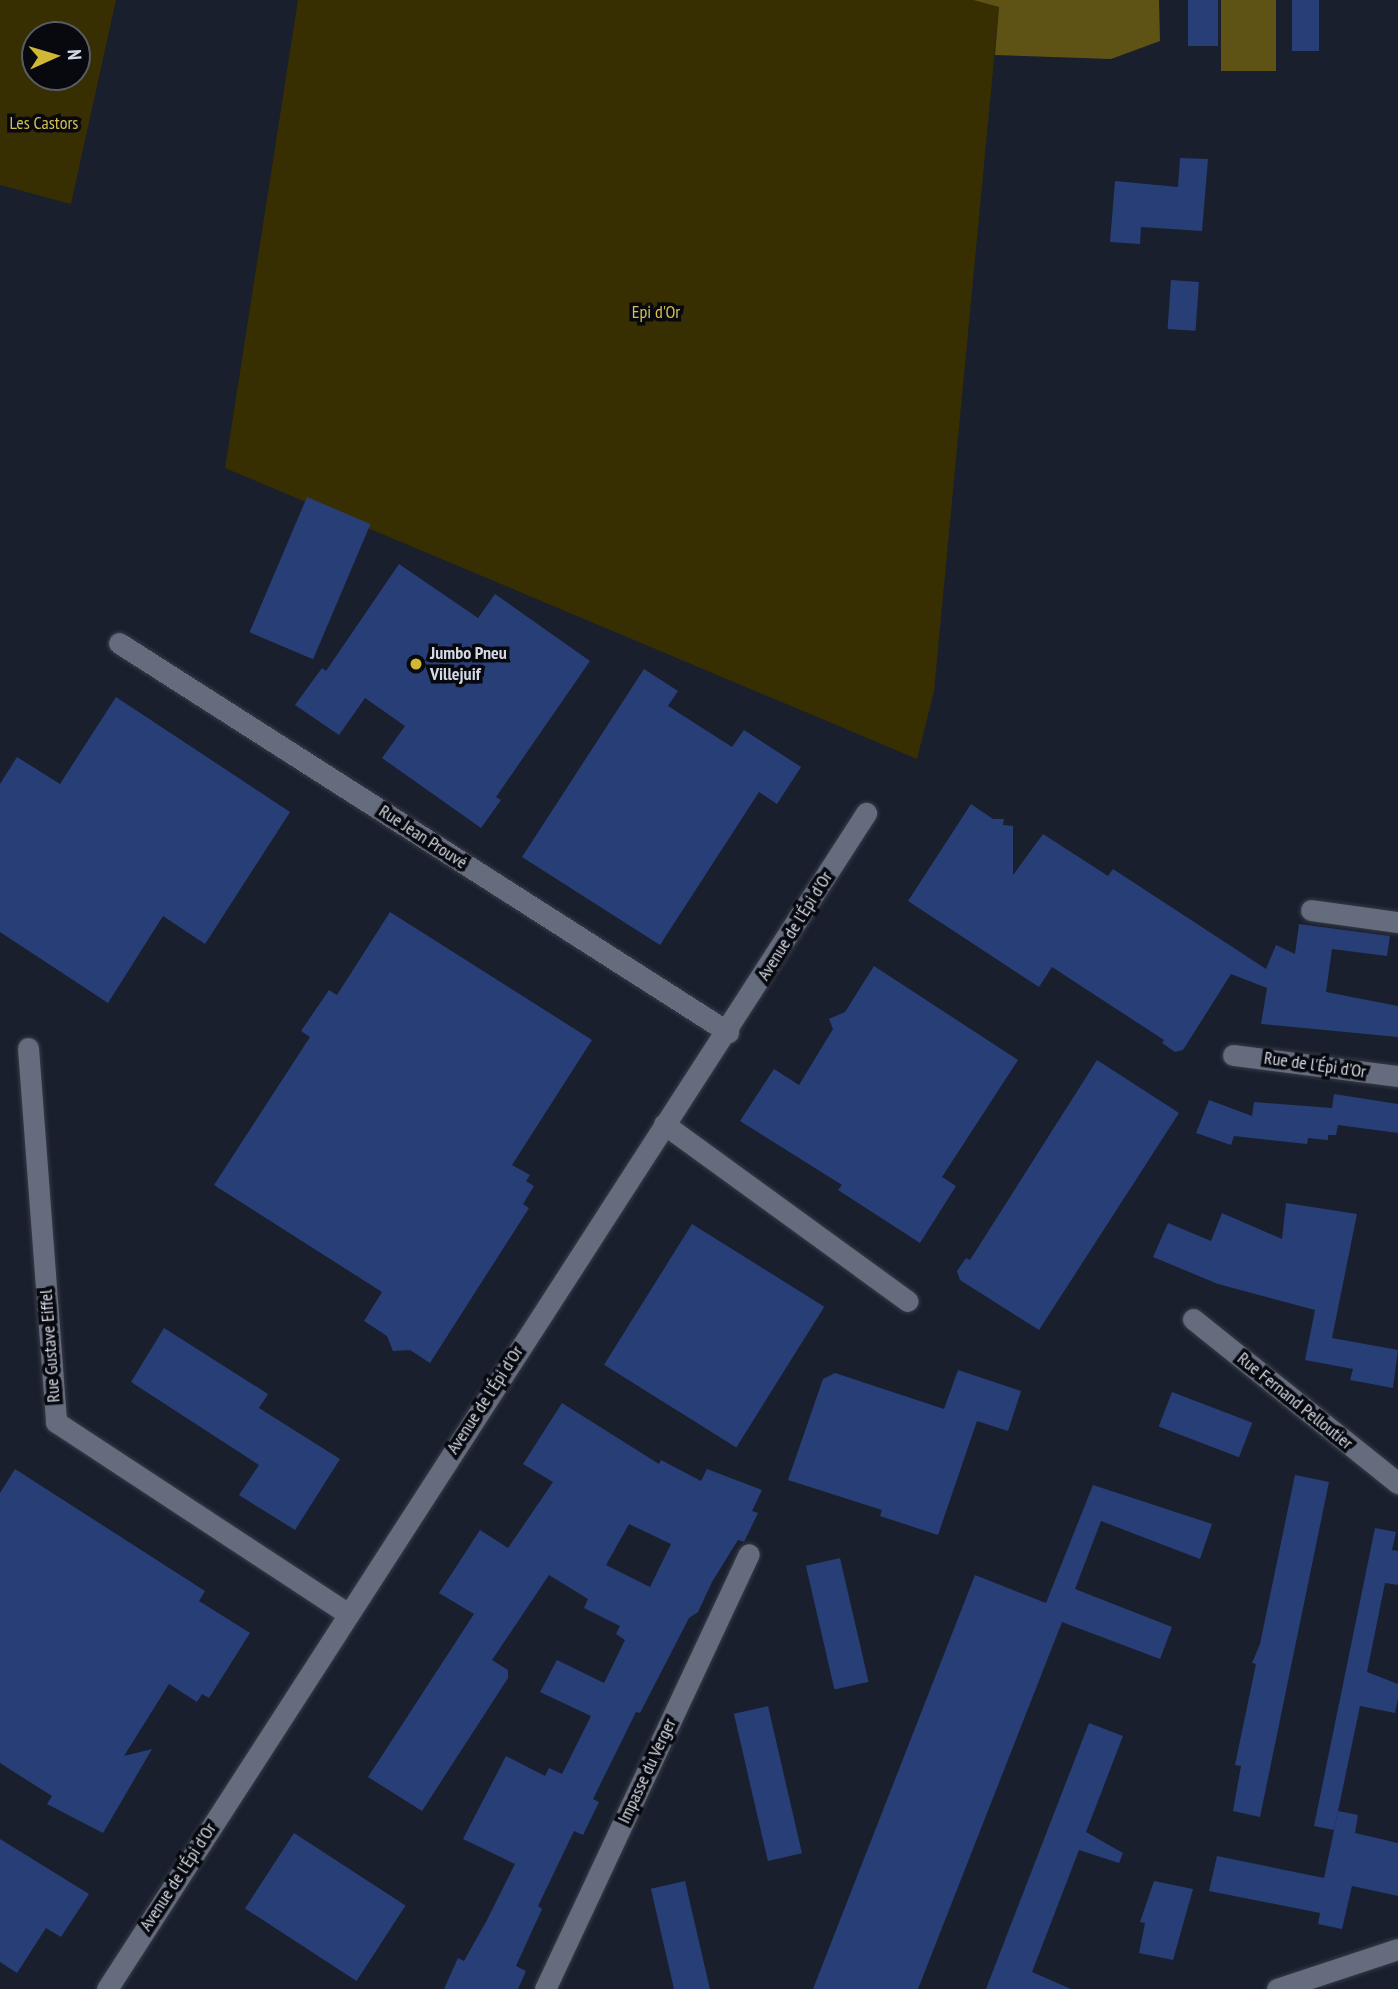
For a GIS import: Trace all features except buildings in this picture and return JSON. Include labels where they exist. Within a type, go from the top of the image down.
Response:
[{"type":"street","name":"Rue Jean Prouvé","points":[[119,643],[728,1032]]},
{"type":"street","name":"Avenue de l'Épi d'Or","points":[[107,1989],[664,1124],[728,1032],[866,813]]},
{"type":"street","points":[[1311,910],[1398,922]]},
{"type":"street","name":"Rue Gustave Eiffel","points":[[28,1048],[56,1422],[348,1614]]},
{"type":"street","name":"Rue de l'Épi d'Or","points":[[1233,1055],[1398,1076]]},
{"type":"street","points":[[664,1124],[908,1301]]},
{"type":"street","name":"Rue Fernand Pelloutier","points":[[1193,1320],[1398,1483]]},
{"type":"street","name":"Impasse du Verger","points":[[545,1989],[749,1554]]},
{"type":"street","points":[[1277,1989],[1398,1949]]},
{"type":"green space","name":"Les Castors","points":[[0,0],[116,0],[71,204],[0,185]]},
{"type":"green space","name":"Epi d'Or","points":[[298,0],[973,0],[999,7],[934,691],[917,759],[225,468]]},
{"type":"shaded area","points":[[973,0],[1159,0],[1160,41],[1111,59],[995,55],[999,7]]},
{"type":"shaded area","points":[[1221,0],[1276,0],[1276,71],[1221,71]]},
{"type":"place","name":"Jumbo Pneu Villejuif","points":[[416,664]]}]
